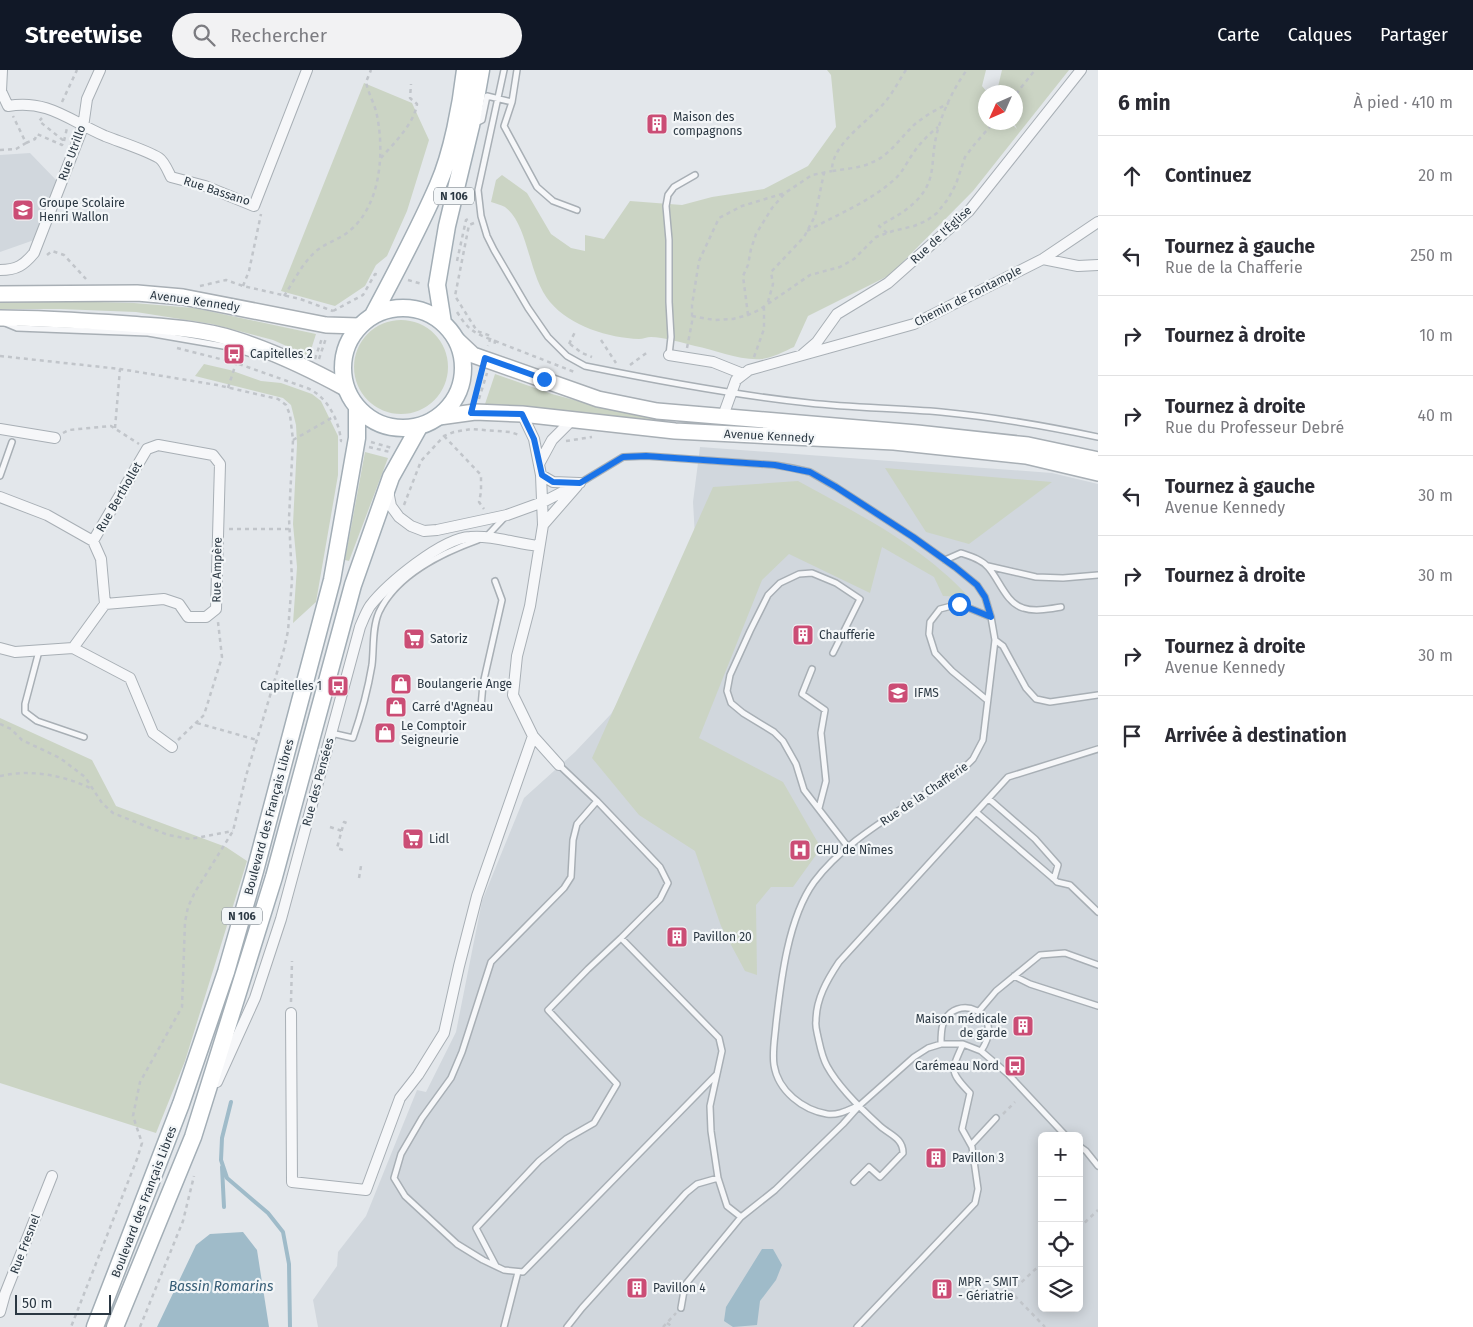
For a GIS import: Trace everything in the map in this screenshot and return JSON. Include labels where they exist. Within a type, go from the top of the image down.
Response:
[{"type":"main road","name":"N 106","points":[[373,315],[412,242],[439,184],[462,99],[465,70]]},
{"type":"main road","name":"N 106","points":[[443,323],[437,285],[447,226],[471,126],[481,70]]},
{"type":"main road","name":"Avenue Kennedy","points":[[0,294],[137,293],[182,297],[327,329],[359,326]]},
{"type":"main road","points":[[409,308],[427,312],[443,323],[455,338],[462,354],[464,372],[460,389],[452,404],[439,417],[419,427],[397,429],[375,422],[357,408],[346,388],[342,366],[347,344],[359,326],[373,315],[391,309],[409,308]]},
{"type":"main road","points":[[0,319],[46,318],[189,328],[234,339],[271,353],[346,388]]},
{"type":"main road","name":"Avenue Kennedy","points":[[455,338],[473,355],[489,359],[598,399],[657,411],[917,433],[1028,445],[1098,460]]},
{"type":"main road","name":"Boulevard des Français Libres","points":[[95,1327],[182,1104],[228,963],[255,871],[332,580],[357,442],[357,408]]},
{"type":"main road","name":"Avenue Kennedy","points":[[439,417],[474,409],[675,431],[894,442],[1026,456],[1098,473]]},
{"type":"main road","name":"Boulevard des Français Libres","points":[[115,1327],[193,1138],[274,878],[353,585],[398,452],[419,427]]},
{"type":"street","name":"Rue Utrillo","points":[[0,270],[11,270],[25,263],[34,253],[83,127],[87,99],[100,70]]},
{"type":"street","name":"Rue Bassano","points":[[83,127],[160,158],[171,177],[205,186],[254,206],[307,70]]},
{"type":"street","name":"Rue de l'Église","points":[[801,356],[817,342],[836,314],[888,283],[970,210],[1081,70]]},
{"type":"street","points":[[3,72],[1,91],[8,106],[22,104],[53,110],[71,118],[83,127]]},
{"type":"street","name":"Chemin de Fontample","points":[[743,374],[749,370],[914,324],[1043,259],[1098,222]]},
{"type":"street","points":[[1043,259],[1078,266],[1098,265]]},
{"type":"street","points":[[669,355],[713,362],[743,374],[736,380],[723,416]]},
{"type":"street","points":[[522,414],[534,439],[542,475],[543,502],[542,525],[530,606],[517,656],[513,695],[534,736],[559,765]]},
{"type":"street","points":[[539,464],[552,440],[573,419]]},
{"type":"street","points":[[0,429],[55,438]]},
{"type":"street","name":"Rue Ampère","points":[[105,604],[164,599],[179,604],[188,617],[206,617],[216,608],[220,464],[213,455],[158,445],[146,449]]},
{"type":"street","name":"Rue Berthollet","points":[[105,604],[100,559],[93,541],[146,449]]},
{"type":"street","points":[[542,475],[553,482],[580,483]]},
{"type":"street","points":[[391,477],[389,496],[391,506],[399,517],[411,526],[424,531],[507,515],[543,502],[580,483]]},
{"type":"street","points":[[542,525],[580,483]]},
{"type":"street","points":[[0,497],[47,515],[93,541]]},
{"type":"street","name":"Rue des Pensées","points":[[193,1138],[258,989],[282,919],[360,627],[369,608],[390,584],[412,566],[453,542],[469,537],[539,546]]},
{"type":"street","points":[[73,648],[105,604]]},
{"type":"street","points":[[0,648],[15,652],[73,648],[130,678],[154,733],[172,746]]},
{"type":"street","points":[[291,1012],[292,1182],[366,1190],[400,1098],[418,1075],[444,1032],[477,896],[534,736]]},
{"type":"street","name":"Rue Fresnel","points":[[0,1312],[3,1293],[52,1176]]},
{"type":"lane","points":[[504,70],[478,190],[483,221],[487,236],[528,308],[548,337],[567,356],[585,366],[732,393],[810,403],[941,412],[997,418],[1098,437]]},
{"type":"lane","points":[[517,70],[512,102],[504,126],[536,187],[553,201],[577,210]]},
{"type":"lane","points":[[471,126],[482,120],[487,96],[512,102]]},
{"type":"lane","points":[[669,355],[671,337],[669,240],[666,206],[668,195],[674,187],[695,175]]},
{"type":"lane","points":[[0,476],[12,442]]},
{"type":"lane","points":[[580,483],[623,457],[646,456],[775,465],[810,472],[836,487],[945,560],[977,585],[985,597],[995,640],[1003,646],[1026,688],[1036,699],[1050,702],[1098,695]]},
{"type":"lane","points":[[331,733],[353,738],[372,666],[375,628],[379,613],[384,604],[401,583],[436,558],[455,548],[486,538],[507,515]]},
{"type":"lane","points":[[945,560],[961,552],[977,558],[988,566],[1016,605],[1032,610],[1061,608]]},
{"type":"lane","points":[[988,566],[1036,577],[1063,578],[1098,575]]},
{"type":"lane","points":[[833,653],[860,599],[836,584],[812,573],[799,574],[780,582],[768,595],[730,675],[727,691],[731,703],[784,741],[796,764],[804,790],[848,847]]},
{"type":"lane","points":[[481,707],[483,684],[502,600],[495,581]]},
{"type":"lane","points":[[987,700],[952,671],[935,653],[929,638],[930,622],[940,609],[959,604],[991,617]]},
{"type":"lane","name":"Rue de la Chafferie","points":[[860,1105],[844,1112],[828,1114],[806,1107],[796,1101],[779,1080],[774,1066],[774,1043],[780,991],[793,926],[798,912],[814,883],[826,867],[848,847],[887,818],[967,765],[973,759],[983,740],[995,640]]},
{"type":"lane","points":[[39,651],[25,704],[25,712],[37,721],[84,737]]},
{"type":"lane","points":[[812,669],[802,694],[826,710],[820,733],[826,781],[819,808]]},
{"type":"lane","points":[[854,1182],[869,1167],[880,1178],[903,1153],[903,1146],[899,1139],[886,1132],[842,1087],[827,1065],[820,1047],[815,1022],[820,998],[827,980],[839,962],[1008,778],[1098,749]]},
{"type":"lane","points":[[496,1266],[476,1228],[539,1161],[566,1140],[594,1123],[617,1084],[548,1010],[588,968],[660,899],[668,883],[660,867],[597,801],[559,765]]},
{"type":"lane","points":[[988,799],[1035,839],[1058,865],[1054,879]]},
{"type":"lane","points":[[597,801],[577,824],[573,840],[571,877],[564,888],[491,962],[462,1052],[451,1078],[422,1118],[400,1154],[394,1178],[405,1196],[457,1244],[504,1270],[523,1272],[716,1075]]},
{"type":"lane","points":[[976,812],[1057,882],[1070,885],[1098,912]]},
{"type":"lane","points":[[621,938],[719,1038],[722,1051],[710,1106],[711,1131],[718,1178],[727,1206],[741,1217]]},
{"type":"lane","points":[[979,1012],[986,1001],[1040,955],[1065,954],[1098,965]]},
{"type":"lane","points":[[1014,976],[1030,984],[1098,1006]]},
{"type":"lane","points":[[941,1044],[943,1023],[952,1012],[965,1008],[979,1012],[984,1016],[989,1028],[987,1042],[981,1051]]},
{"type":"lane","points":[[681,1308],[685,1284],[741,1217],[775,1190],[860,1105],[914,1057],[928,1048],[941,1044],[962,1044],[981,1051],[1008,1074],[1062,1132]]},
{"type":"lane","points":[[857,1327],[975,1203],[978,1189],[971,1144],[962,1129],[970,1094],[955,1077],[953,1068],[962,1044]]},
{"type":"lane","points":[[971,1144],[996,1118]]},
{"type":"lane","points":[[1083,1149],[1098,1166]]},
{"type":"lane","points":[[567,1327],[686,1193],[697,1184],[718,1178]]},
{"type":"lane","points":[[504,1327],[518,1272]]},
{"type":"path","points":[[57,112],[77,70]]},
{"type":"path","points":[[284,296],[303,265],[316,251],[348,232],[359,221],[367,210],[375,192],[380,159],[380,134],[376,110],[366,82],[371,70]]},
{"type":"path","points":[[832,171],[832,161],[850,136],[885,102],[906,70]]},
{"type":"path","points":[[887,233],[879,226],[910,207],[927,187],[934,161],[934,144],[939,126],[961,78],[967,70]]},
{"type":"path","points":[[1023,85],[1035,70]]},
{"type":"path","points":[[380,159],[407,126],[416,111],[417,104],[410,98],[412,84]]},
{"type":"path","points":[[748,315],[743,276],[748,265],[751,249],[756,234],[772,208],[785,193],[812,175],[875,162],[899,143],[910,128],[932,112],[949,104]]},
{"type":"path","points":[[8,106],[26,143]]},
{"type":"path","points":[[44,116],[39,121],[64,141]]},
{"type":"path","points":[[0,150],[16,149],[35,139],[38,134],[62,145],[71,118]]},
{"type":"path","points":[[807,230],[868,199],[898,176],[912,154],[939,126]]},
{"type":"path","points":[[692,316],[714,320],[733,319],[748,315],[810,275],[840,267],[854,259],[876,237],[926,221],[937,213],[948,199],[956,184],[965,157],[987,130]]},
{"type":"path","points":[[757,349],[764,329],[766,304],[773,284],[771,272],[804,236],[815,216],[824,173]]},
{"type":"path","points":[[684,358],[699,261],[719,218],[742,206],[785,193]]},
{"type":"path","points":[[243,286],[249,270],[261,214]]},
{"type":"path","points":[[456,265],[466,220],[470,218]]},
{"type":"path","points":[[474,409],[489,359],[491,336],[477,332],[455,296],[469,225],[483,221]]},
{"type":"path","points":[[182,297],[190,288],[226,280],[333,310],[363,295],[375,274]]},
{"type":"path","points":[[405,279],[428,286]]},
{"type":"path","points":[[452,289],[454,304]]},
{"type":"path","points":[[307,388],[327,329],[336,309]]},
{"type":"path","points":[[456,311],[465,325],[473,332],[495,341],[467,430]]},
{"type":"path","points":[[313,372],[327,329]]},
{"type":"path","points":[[568,348],[575,332]]},
{"type":"path","points":[[601,340],[616,362],[608,361]]},
{"type":"path","points":[[570,344],[582,353],[592,357]]},
{"type":"path","points":[[171,347],[236,363],[307,388],[320,396],[334,416],[341,440],[424,457]]},
{"type":"path","points":[[630,365],[649,351]]},
{"type":"path","points":[[0,356],[120,369],[278,399],[286,405],[290,415],[293,440],[290,528],[292,580],[288,631],[246,776],[233,831],[195,892],[188,907],[185,922],[182,1007],[140,1082],[132,1116],[142,1143],[138,1160],[70,1327]]},
{"type":"path","points":[[556,365],[559,359]]},
{"type":"path","points":[[228,388],[236,363]]},
{"type":"path","points":[[114,428],[120,369]]},
{"type":"path","points":[[293,440],[334,416]]},
{"type":"path","points":[[55,438],[69,430],[111,426],[146,449]]},
{"type":"path","points":[[402,509],[421,461],[444,436],[467,430],[510,432],[534,439]]},
{"type":"path","points":[[340,434],[357,442],[398,452]]},
{"type":"path","points":[[444,436],[481,475],[479,502],[491,519]]},
{"type":"path","points":[[552,440],[568,441],[592,437]]},
{"type":"path","points":[[218,528],[290,528]]},
{"type":"path","points":[[172,746],[204,715],[222,657],[216,608]]},
{"type":"path","points":[[197,723],[257,740]]},
{"type":"path","points":[[0,724],[11,729],[22,740],[60,758],[85,777],[91,789],[113,813],[168,835],[190,839],[233,831]]},
{"type":"path","points":[[0,776],[15,772],[44,774],[91,789]]},
{"type":"path","points":[[343,850],[338,848],[344,822],[349,824]]},
{"type":"path","points":[[330,827],[342,831]]},
{"type":"path","points":[[358,878],[361,866]]},
{"type":"path","points":[[291,1012],[292,961]]},
{"type":"path","points":[[996,1118],[1005,1113],[1015,1102]]},
{"type":"path","points":[[140,1327],[183,1221],[194,1173]]},
{"type":"path","points":[[1083,1224],[1098,1210]]},
{"type":"path","points":[[1039,1267],[1011,1292],[1045,1327]]},
{"type":"path","points":[[663,1327],[681,1308]]},
{"type":"path","points":[[667,1323],[673,1327]]},
{"type":"shaded area","name":"Groupe Scolaire Henri Wallon","points":[[30,153],[57,181],[37,239],[0,252],[0,155]]},
{"type":"shaded area","name":"CHU de Nîmes","points":[[700,447],[1052,473],[1098,484],[1098,1327],[318,1327],[313,1300],[337,1266],[338,1252],[366,1216],[417,1090],[426,1092],[456,1032],[482,901],[524,798],[575,752],[611,714],[697,571],[693,502]]},
{"type":"green space","points":[[827,70],[986,70],[982,85],[978,85],[978,130],[1021,130],[973,191],[890,275],[808,316],[794,347],[770,357],[762,359],[745,358],[661,338],[639,339],[615,336],[591,329],[568,318],[550,302],[543,291],[537,279],[524,238],[513,215],[505,207],[491,202],[496,180],[502,175],[527,193],[551,234],[571,248],[585,251],[585,235],[604,239],[630,201],[682,205],[712,197],[764,189],[808,166],[836,127],[831,75]]},
{"type":"green space","points":[[1002,70],[1069,70],[1023,128],[1023,85],[998,85]]},
{"type":"green space","points":[[364,83],[412,103],[429,140],[407,211],[387,256],[376,265],[365,286],[335,306],[281,291]]},
{"type":"green space","points":[[0,302],[134,303],[194,308],[316,334],[309,356],[273,340],[212,324],[136,312],[0,309]]},
{"type":"green space","points":[[401,320],[419,323],[434,334],[445,349],[448,367],[445,385],[434,400],[419,411],[401,414],[383,411],[368,400],[357,385],[354,367],[357,349],[368,334],[383,323]]},
{"type":"green space","points":[[204,364],[230,370],[261,381],[281,383],[312,394],[321,401],[338,436],[338,475],[316,602],[293,623],[297,567],[293,524],[297,444],[296,425],[291,405],[283,398],[195,376]]},
{"type":"green space","points":[[495,374],[552,394],[615,411],[660,418],[660,422],[485,404]]},
{"type":"green space","points":[[365,452],[388,458],[349,561],[345,560]]},
{"type":"green space","points":[[885,468],[1052,482],[969,544],[926,532]]},
{"type":"green space","points":[[798,481],[889,532],[931,562],[969,597],[943,596],[934,577],[882,547],[870,593],[789,554],[762,580],[699,738],[783,782],[821,848],[793,887],[771,887],[756,905],[757,975],[745,971],[721,926],[695,851],[639,815],[592,758],[713,487]]},
{"type":"green space","points":[[0,718],[92,760],[116,806],[226,847],[247,861],[185,1061],[156,1133],[0,1083]]},
{"type":"water","name":"Bassin Romarins","points":[[243,1232],[257,1250],[269,1327],[157,1327],[196,1245],[210,1234]]},
{"type":"water","points":[[762,1249],[773,1249],[782,1265],[776,1280],[760,1301],[757,1325],[733,1327],[724,1321],[726,1307]]},
{"type":"waterway","points":[[231,1102],[222,1138],[221,1160],[227,1178],[268,1213],[283,1232],[289,1264],[290,1327]]},
{"type":"waterway","points":[[222,1167],[224,1207]]},
{"type":"place","name":"Maison des compagnons","points":[[657,124]]},
{"type":"place","name":"Groupe Scolaire Henri Wallon","points":[[23,210]]},
{"type":"place","name":"Capitelles 2","points":[[234,354]]},
{"type":"place","name":"Chaufferie","points":[[803,635]]},
{"type":"place","name":"Satoriz","points":[[414,639]]},
{"type":"place","name":"Boulangerie Ange","points":[[401,684]]},
{"type":"place","name":"Capitelles 1","points":[[338,686]]},
{"type":"place","name":"IFMS","points":[[898,693]]},
{"type":"place","name":"Carré d'Agneau","points":[[396,707]]},
{"type":"place","name":"Le Comptoir Seigneurie","points":[[385,733]]},
{"type":"place","name":"Lidl","points":[[413,839]]},
{"type":"place","name":"CHU de Nîmes","points":[[800,850]]},
{"type":"place","name":"Pavillon 20","points":[[677,937]]},
{"type":"place","name":"Maison médicale de garde","points":[[1023,1026]]},
{"type":"place","name":"Carémeau Nord","points":[[1015,1066]]},
{"type":"place","name":"Pavillon 3","points":[[936,1158]]},
{"type":"place","name":"Pavillon 4","points":[[637,1288]]},
{"type":"place","name":"MPR - SMIT - Gériatrie","points":[[942,1289]]},
{"type":"route","points":[[544,379],[485,358],[471,413],[522,414],[534,439],[542,475],[553,482],[580,483],[623,457],[646,456],[775,465],[810,472],[913,537],[955,567],[977,585],[985,597],[991,617],[959,604]]}]
